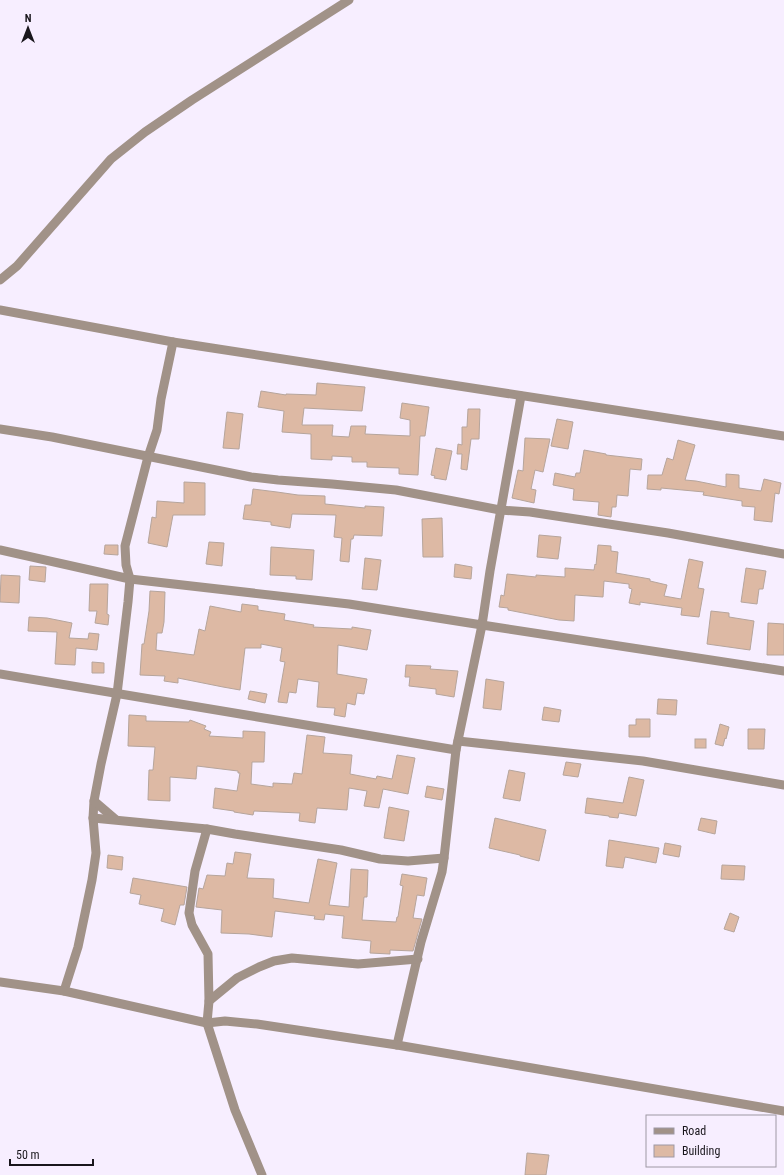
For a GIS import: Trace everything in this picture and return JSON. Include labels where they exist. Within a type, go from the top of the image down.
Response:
[{"type":"street","points":[[0,280],[17,266],[111,159],[145,132],[192,100],[349,0]]},
{"type":"street","points":[[0,310],[173,342],[784,436]]},
{"type":"street","points":[[64,991],[78,947],[96,853],[93,818],[94,801],[117,694],[130,579],[126,565],[125,546],[148,457],[157,430],[161,399],[173,342]]},
{"type":"street","points":[[397,1045],[421,942],[442,872],[457,746],[482,625],[500,510],[521,396]]},
{"type":"street","points":[[0,429],[52,437],[251,477],[396,490],[500,510],[530,512],[668,533],[784,554]]},
{"type":"street","points":[[0,550],[130,579],[349,604],[784,671]]},
{"type":"street","points":[[0,674],[117,694],[457,746],[643,761],[784,785]]},
{"type":"street","points":[[94,801],[115,819]]},
{"type":"street","points":[[93,818],[207,829],[341,850],[380,859],[408,861],[444,858]]},
{"type":"street","points":[[207,829],[195,871],[189,913],[192,925],[208,954],[209,1002],[207,1023],[235,1110],[262,1175]]},
{"type":"street","points":[[209,1002],[237,978],[274,961],[292,958],[358,964],[418,959]]},
{"type":"street","points":[[0,982],[64,991],[207,1023],[225,1020],[397,1045],[784,1111]]},
{"type":"building","points":[[317,383],[365,387],[362,411],[304,408],[302,425],[333,425],[332,436],[349,437],[351,426],[366,426],[365,434],[410,436],[410,420],[400,418],[402,403],[429,407],[425,436],[420,436],[418,475],[399,474],[399,468],[367,467],[367,462],[352,462],[352,457],[332,456],[332,460],[311,459],[311,434],[282,432],[284,411],[258,407],[261,391],[286,395],[316,395]]},
{"type":"building","points":[[468,409],[480,409],[479,439],[471,439],[467,470],[461,469],[462,454],[457,454],[458,444],[462,445],[462,427],[467,427]]},
{"type":"building","points":[[227,412],[243,414],[239,449],[223,448]]},
{"type":"building","points":[[557,419],[573,422],[568,449],[551,446]]},
{"type":"building","points":[[525,438],[550,439],[543,472],[535,470],[531,489],[536,490],[534,503],[512,498],[518,470],[523,471]]},
{"type":"building","points":[[678,440],[695,445],[685,480],[726,487],[726,474],[739,475],[739,488],[761,491],[764,479],[781,483],[779,494],[775,493],[772,522],[754,520],[755,507],[742,506],[742,501],[703,495],[704,492],[661,488],[661,490],[647,489],[648,475],[662,475],[667,458],[673,460]]},
{"type":"building","points":[[436,448],[452,451],[446,480],[434,478],[435,476],[431,475]]},
{"type":"building","points":[[584,450],[606,455],[642,459],[641,470],[630,469],[628,496],[617,495],[616,507],[612,507],[611,517],[598,515],[599,502],[573,500],[574,489],[553,485],[555,473],[575,477],[576,473],[580,473]]},
{"type":"building","points":[[184,482],[205,483],[205,515],[173,515],[167,547],[148,543],[152,517],[156,518],[157,501],[184,503]]},
{"type":"building","points":[[253,489],[298,495],[325,496],[325,504],[365,508],[365,506],[384,507],[382,536],[354,535],[353,539],[351,539],[349,562],[340,561],[342,538],[334,537],[336,515],[292,514],[290,528],[271,525],[271,522],[243,519],[245,505],[251,505]]},
{"type":"building","points":[[442,518],[443,557],[423,557],[422,519]]},
{"type":"building","points":[[539,535],[561,537],[558,559],[537,557]]},
{"type":"building","points":[[209,542],[224,543],[222,566],[206,564]]},
{"type":"building","points":[[105,545],[118,545],[118,555],[104,554]]},
{"type":"building","points":[[598,545],[611,546],[611,551],[618,552],[616,573],[650,579],[650,581],[667,585],[664,596],[681,599],[689,559],[703,562],[698,588],[704,589],[699,617],[681,615],[682,608],[640,602],[640,605],[629,603],[632,589],[629,588],[629,584],[604,581],[603,597],[575,595],[574,621],[559,620],[499,607],[501,595],[504,596],[507,574],[536,577],[536,575],[565,577],[565,568],[594,570]]},
{"type":"building","points":[[271,547],[314,550],[312,580],[296,579],[296,576],[270,575]]},
{"type":"building","points":[[365,558],[381,560],[377,590],[362,589]]},
{"type":"building","points":[[455,564],[472,567],[471,579],[454,577]]},
{"type":"building","points":[[30,566],[46,567],[45,582],[29,580]]},
{"type":"building","points":[[746,568],[766,571],[763,589],[759,589],[757,604],[741,602]]},
{"type":"building","points":[[1,575],[20,576],[19,603],[0,602]]},
{"type":"building","points":[[90,584],[108,584],[108,625],[95,623],[97,611],[89,611]]},
{"type":"building","points":[[150,591],[165,592],[164,622],[162,633],[157,633],[156,650],[194,655],[199,629],[205,631],[210,606],[241,612],[242,604],[258,606],[258,610],[285,614],[284,620],[314,625],[313,627],[352,629],[352,627],[371,630],[367,650],[338,645],[337,674],[367,679],[364,694],[357,693],[355,705],[347,703],[345,717],[334,715],[335,708],[317,707],[319,682],[298,679],[296,693],[289,692],[287,703],[278,702],[285,662],[280,661],[282,648],[261,644],[261,648],[245,648],[240,690],[178,678],[178,683],[164,681],[165,676],[140,675],[142,644],[144,644],[149,611]]},
{"type":"building","points":[[711,611],[729,613],[729,617],[754,621],[750,650],[707,644]]},
{"type":"building","points":[[29,617],[47,618],[72,623],[69,638],[88,639],[89,633],[99,634],[97,650],[76,648],[75,665],[55,664],[57,632],[28,631]]},
{"type":"building","points":[[768,623],[784,624],[784,655],[767,655]]},
{"type":"building","points":[[92,662],[104,663],[104,673],[92,673]]},
{"type":"building","points":[[406,665],[431,666],[430,669],[458,671],[454,697],[436,694],[436,689],[409,686],[410,677],[405,677]]},
{"type":"building","points":[[486,679],[504,682],[501,710],[483,708]]},
{"type":"building","points":[[250,691],[267,694],[265,703],[248,699]]},
{"type":"building","points":[[658,699],[677,700],[676,715],[657,714]]},
{"type":"building","points":[[544,707],[561,710],[559,722],[542,720]]},
{"type":"building","points":[[129,715],[146,716],[146,721],[189,722],[190,720],[206,726],[204,729],[211,732],[209,736],[243,738],[243,731],[265,732],[264,762],[252,762],[251,784],[273,787],[273,783],[292,784],[294,773],[302,774],[307,735],[325,737],[323,753],[352,755],[350,774],[376,779],[377,776],[392,779],[397,755],[415,758],[408,794],[383,789],[379,808],[364,806],[367,791],[349,788],[347,810],[317,808],[315,823],[299,821],[300,813],[254,811],[253,815],[213,808],[215,788],[237,791],[240,773],[238,773],[238,771],[197,766],[196,779],[170,777],[170,801],[148,800],[149,770],[153,770],[155,747],[128,746]]},
{"type":"building","points":[[636,719],[650,719],[650,737],[629,737],[629,725],[636,725]]},
{"type":"building","points":[[720,724],[729,727],[723,746],[715,744]]},
{"type":"building","points":[[748,729],[765,729],[764,749],[748,749]]},
{"type":"building","points":[[695,739],[706,739],[706,748],[695,748]]},
{"type":"building","points":[[566,762],[581,764],[578,777],[563,775]]},
{"type":"building","points":[[509,770],[525,773],[520,801],[503,798]]},
{"type":"building","points":[[629,777],[644,780],[636,816],[619,813],[618,818],[585,813],[587,798],[623,803]]},
{"type":"building","points":[[427,786],[444,789],[442,800],[425,797]]},
{"type":"building","points":[[389,807],[409,811],[404,841],[384,838]]},
{"type":"building","points":[[495,818],[546,830],[539,861],[489,848]]},
{"type":"building","points":[[701,818],[717,821],[715,834],[698,830]]},
{"type":"building","points":[[609,840],[659,848],[656,863],[625,857],[623,868],[606,866]]},
{"type":"building","points":[[665,843],[681,846],[679,857],[663,854]]},
{"type":"building","points":[[235,852],[251,854],[247,878],[274,879],[273,898],[309,903],[318,859],[337,863],[329,905],[349,907],[351,869],[368,870],[367,897],[364,897],[362,920],[396,922],[403,886],[400,885],[402,874],[427,878],[424,896],[417,895],[413,918],[422,919],[413,951],[390,950],[390,954],[370,953],[371,941],[342,938],[344,916],[325,914],[324,920],[314,919],[315,916],[275,911],[272,937],[221,933],[222,910],[196,907],[199,888],[203,889],[207,875],[225,876],[227,863],[233,864]]},
{"type":"building","points":[[108,855],[123,857],[122,870],[107,868]]},
{"type":"building","points":[[722,865],[745,866],[744,880],[721,879]]},
{"type":"building","points":[[133,878],[187,887],[184,905],[180,905],[175,925],[161,921],[164,909],[139,904],[141,895],[130,893]]},
{"type":"building","points":[[730,913],[739,917],[734,932],[724,929]]},
{"type":"building","points":[[527,1153],[549,1155],[546,1175],[525,1175]]}]
